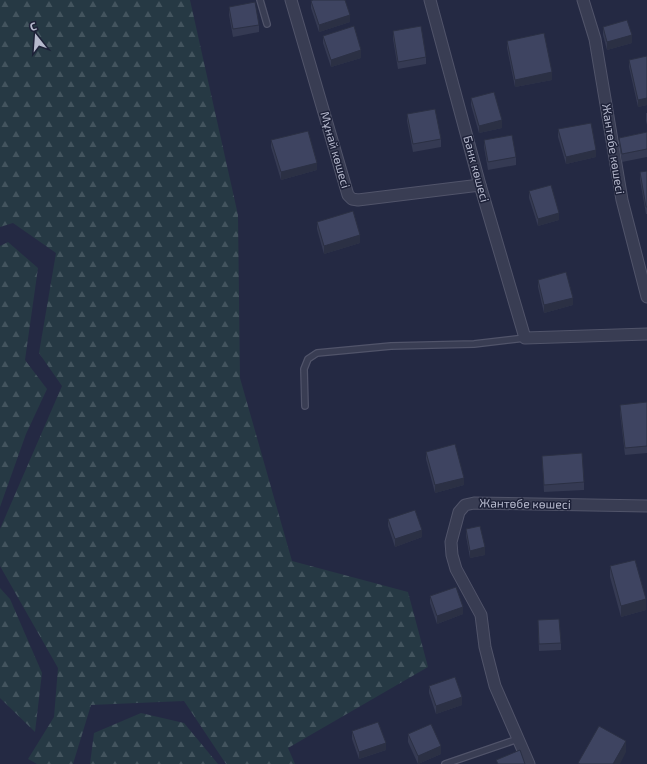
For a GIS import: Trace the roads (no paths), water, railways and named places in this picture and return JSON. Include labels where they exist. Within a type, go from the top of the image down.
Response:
[{"type":"street","name":"Мұнай көшесі","points":[[291,0],[348,195],[352,199],[358,200],[480,184]]},
{"type":"street","name":"Банк көшесі","points":[[430,0],[480,184],[525,338]]},
{"type":"street","name":"Жантөбе көшесі","points":[[584,0],[595,39],[622,200],[647,297]]},
{"type":"street","points":[[525,338],[647,334]]},
{"type":"street","name":"Жантөбе көшесі","points":[[529,764],[495,686],[485,647],[480,615],[456,569],[452,555],[451,542],[459,512],[465,506],[474,503],[647,506]]},
{"type":"lane","points":[[260,0],[267,24]]},
{"type":"lane","points":[[305,406],[304,369],[308,359],[317,353],[391,346],[474,344],[525,338]]},
{"type":"lane","points":[[445,764],[518,739]]}]
